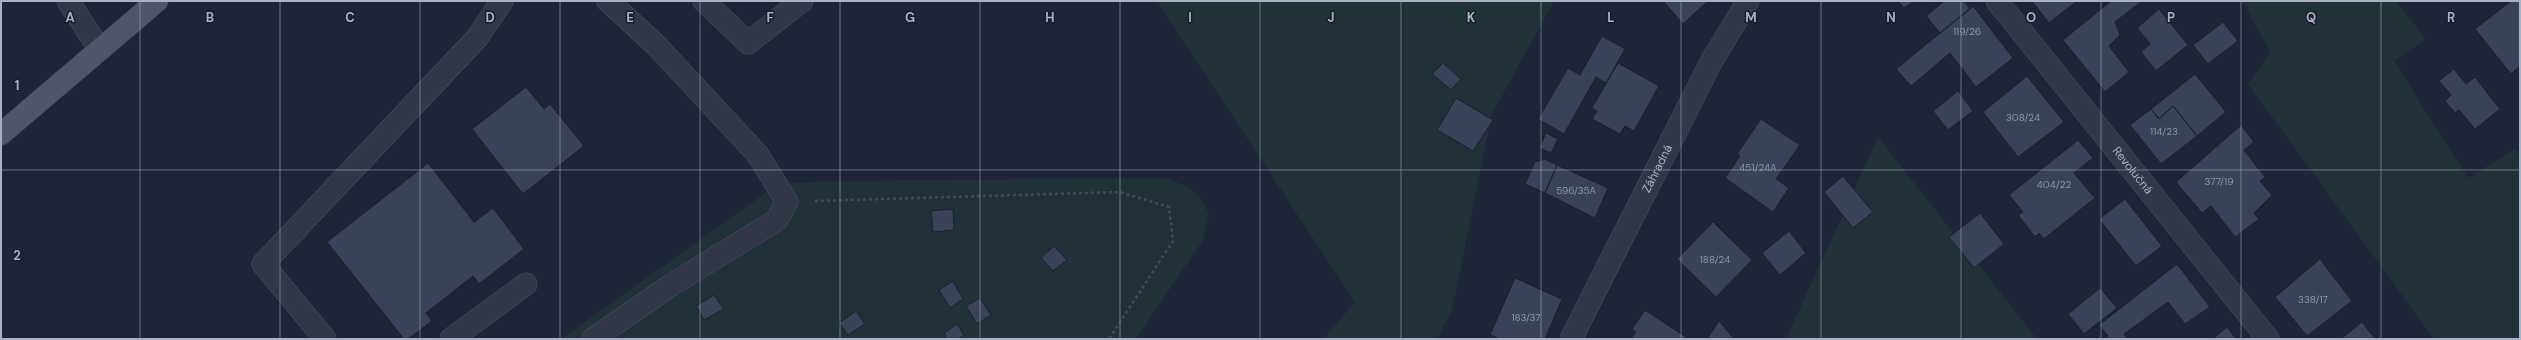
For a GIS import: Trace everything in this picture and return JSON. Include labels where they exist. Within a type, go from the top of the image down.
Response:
[{"type":"main road","points":[[1,134],[157,1]]},
{"type":"street","points":[[68,1],[100,50]]},
{"type":"street","points":[[325,339],[263,264],[477,38],[502,1]]},
{"type":"street","points":[[593,339],[671,285],[776,220],[787,202],[758,155],[656,45],[608,1]]},
{"type":"street","points":[[704,1],[748,43],[802,1]]},
{"type":"street","name":"Záhradná","points":[[1571,339],[1711,62],[1748,1]]},
{"type":"street","name":"Revolučná","points":[[1997,1],[2268,339]]},
{"type":"street","points":[[451,339],[526,284]]},
{"type":"path","points":[[787,202],[1120,192],[1169,207],[1173,241],[1109,339]]},
{"type":"shaded area","points":[[1160,1],[1554,1],[1492,114],[1452,310],[1437,339],[1323,339],[1355,302],[1158,3]]},
{"type":"shaded area","points":[[2242,1],[2396,1],[2426,39],[2394,61],[2468,178],[2515,149],[2520,156],[2520,339],[2434,339],[2248,84],[2271,53]]},
{"type":"shaded area","points":[[1878,137],[2037,339],[1786,339]]},
{"type":"shaded area","points":[[1165,178],[1192,190],[1201,199],[1209,214],[1203,240],[1136,339],[561,339],[778,184],[834,181]]},
{"type":"building","points":[[1663,1],[1708,1],[1683,24]]},
{"type":"building","points":[[1898,1],[1914,1],[1904,8]]},
{"type":"building","points":[[1944,1],[1964,1],[1970,9],[1940,33],[1926,16]]},
{"type":"building","points":[[2032,1],[2077,1],[2049,23]]},
{"type":"building","points":[[2111,1],[2142,1],[2115,22],[2120,35],[2109,46],[2129,72],[2105,92],[2063,40]]},
{"type":"building","points":[[2511,1],[2520,1],[2520,66],[2511,74],[2475,29]]},
{"type":"building","points":[[1973,6],[2013,58],[1976,87],[1950,53],[1911,86],[1896,69]]},
{"type":"building","points":[[2159,9],[2188,45],[2156,71],[2141,52],[2150,44],[2137,28]]},
{"type":"building","points":[[2223,22],[2238,41],[2208,64],[2193,45]]},
{"type":"building","points":[[1602,36],[1625,49],[1606,83],[1596,77],[1564,134],[1538,119],[1568,68],[1580,75]]},
{"type":"building","points":[[1443,63],[1461,79],[1451,90],[1432,74]]},
{"type":"building","points":[[1618,63],[1659,86],[1634,131],[1625,126],[1620,134],[1592,119],[1597,111],[1592,108]]},
{"type":"building","points":[[2454,69],[2466,84],[2475,77],[2500,109],[2475,129],[2459,110],[2455,113],[2445,101],[2451,95],[2439,81]]},
{"type":"building","points":[[2195,74],[2226,112],[2197,136],[2173,106],[2159,119],[2151,109]]},
{"type":"building","points":[[2027,76],[2064,122],[2018,157],[1983,112]]},
{"type":"building","points":[[526,87],[544,109],[550,104],[584,146],[523,194],[472,129]]},
{"type":"building","points":[[1958,91],[1973,111],[1948,130],[1933,111]]},
{"type":"building","points":[[1456,98],[1493,120],[1473,151],[1437,130]]},
{"type":"building","points":[[2173,106],[2197,136],[2161,164],[2130,125],[2151,109],[2159,119]]},
{"type":"building","points":[[1761,119],[1800,145],[1776,179],[1789,188],[1773,212],[1725,178],[1740,156],[1737,154]]},
{"type":"building","points":[[2241,125],[2254,142],[2244,150],[2265,177],[2260,181],[2272,195],[2254,213],[2259,219],[2235,237],[2211,206],[2202,213],[2176,182]]},
{"type":"building","points":[[1546,133],[1558,139],[1551,153],[1539,148]]},
{"type":"building","points":[[2078,140],[2093,158],[2074,173],[2095,198],[2044,239],[2039,233],[2035,237],[2018,215],[2023,212],[2009,195]]},
{"type":"building","points":[[1545,159],[1557,165],[1545,193],[1525,184],[1535,162]]},
{"type":"building","points":[[428,163],[474,222],[493,208],[524,249],[479,284],[473,276],[426,313],[432,321],[408,339],[404,339],[327,242]]},
{"type":"building","points":[[1557,165],[1608,188],[1595,218],[1545,193]]},
{"type":"building","points":[[1843,176],[1873,212],[1853,228],[1824,192]]},
{"type":"building","points":[[2125,199],[2162,246],[2136,266],[2099,219]]},
{"type":"building","points":[[953,209],[954,230],[933,232],[931,211]]},
{"type":"building","points":[[1980,213],[2004,244],[1974,268],[1949,237]]},
{"type":"building","points":[[1713,222],[1752,260],[1716,297],[1677,259]]},
{"type":"building","points":[[1789,231],[1806,253],[1780,275],[1762,253]]},
{"type":"building","points":[[1054,246],[1067,260],[1053,271],[1041,258]]},
{"type":"building","points":[[2320,259],[2352,301],[2307,336],[2275,297]]},
{"type":"building","points":[[2177,264],[2210,307],[2185,324],[2168,302],[2124,334],[2128,339],[2107,339],[2108,336],[2099,325]]},
{"type":"building","points":[[1515,278],[1562,299],[1545,339],[1500,339],[1490,335]]},
{"type":"building","points":[[953,281],[963,299],[950,308],[939,290]]},
{"type":"building","points":[[2100,288],[2117,308],[2084,334],[2068,314]]},
{"type":"building","points":[[714,295],[724,309],[704,320],[696,306]]},
{"type":"building","points":[[980,298],[991,315],[977,324],[966,306]]},
{"type":"building","points":[[1645,310],[1689,339],[1631,339],[1636,332],[1632,329]]},
{"type":"building","points":[[856,311],[865,324],[848,335],[839,323]]},
{"type":"building","points":[[1719,321],[1734,339],[1707,339]]},
{"type":"building","points":[[2362,322],[2375,339],[2341,339]]},
{"type":"building","points":[[957,324],[964,335],[959,339],[947,339],[944,333]]},
{"type":"building","points":[[2227,327],[2236,339],[2213,339]]}]
